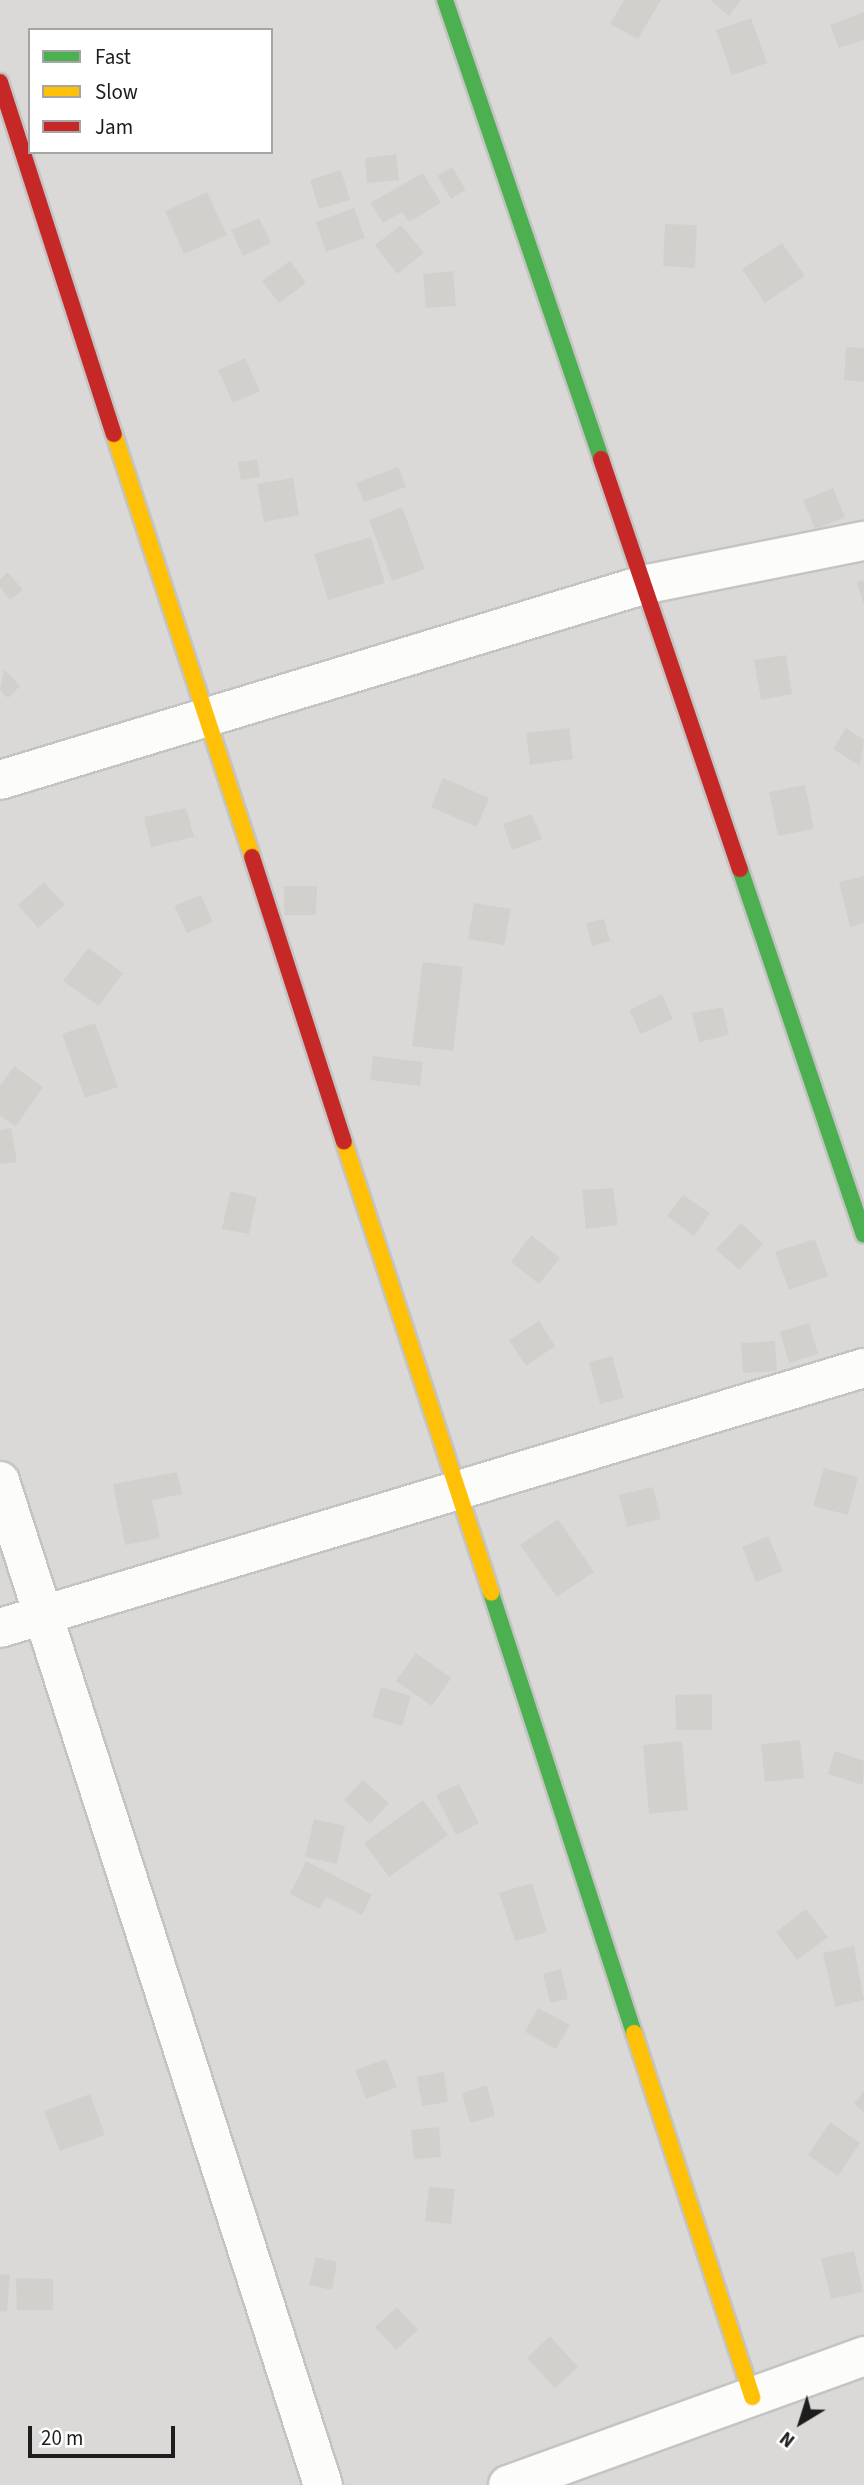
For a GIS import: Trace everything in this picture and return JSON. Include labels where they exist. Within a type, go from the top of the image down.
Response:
[{"type":"street","points":[[445,0],[864,1235]]},
{"type":"street","points":[[0,82],[752,2397]]},
{"type":"street","points":[[0,780],[643,585],[864,541]]},
{"type":"street","points":[[0,1628],[43,1613],[459,1493],[864,1368]]},
{"type":"street","points":[[0,1481],[323,2485]]},
{"type":"street","points":[[508,2485],[864,2357]]},
{"type":"shaded area","points":[[0,0],[864,0],[864,2485],[0,2485]]},
{"type":"building","points":[[624,0],[661,0],[638,39],[610,24]]},
{"type":"building","points":[[710,0],[741,0],[729,16]]},
{"type":"building","points":[[864,12],[864,40],[839,48],[830,25]]},
{"type":"building","points":[[751,18],[767,63],[732,75],[716,30]]},
{"type":"building","points":[[396,154],[399,180],[367,183],[365,158]]},
{"type":"building","points":[[452,167],[466,190],[451,199],[437,176]]},
{"type":"building","points":[[341,170],[350,200],[319,209],[310,180]]},
{"type":"building","points":[[423,173],[441,203],[409,222],[402,212],[383,223],[370,203]]},
{"type":"building","points":[[207,192],[227,235],[184,254],[165,211]]},
{"type":"building","points":[[354,208],[365,238],[326,252],[316,222]]},
{"type":"building","points":[[259,218],[271,243],[243,256],[231,230]]},
{"type":"building","points":[[665,224],[697,225],[695,268],[663,266]]},
{"type":"building","points":[[401,225],[424,253],[397,274],[375,245]]},
{"type":"building","points":[[782,243],[805,276],[765,303],[742,269]]},
{"type":"building","points":[[290,261],[306,283],[279,303],[262,281]]},
{"type":"building","points":[[453,271],[456,306],[426,308],[423,274]]},
{"type":"building","points":[[846,347],[864,348],[864,382],[844,380]]},
{"type":"building","points":[[245,358],[260,391],[233,403],[218,370]]},
{"type":"building","points":[[257,459],[260,477],[241,480],[238,462]]},
{"type":"building","points":[[398,467],[406,487],[364,502],[356,483]]},
{"type":"building","points":[[293,478],[299,515],[264,522],[257,484]]},
{"type":"building","points":[[833,488],[845,517],[815,529],[803,500]]},
{"type":"building","points":[[402,507],[425,569],[392,581],[369,520]]},
{"type":"building","points":[[371,537],[385,583],[328,600],[314,554]]},
{"type":"building","points":[[8,572],[23,590],[10,600],[0,587],[0,580]]},
{"type":"building","points":[[864,580],[864,603],[863,603],[857,582]]},
{"type":"building","points":[[786,655],[792,694],[761,700],[754,660]]},
{"type":"building","points":[[4,669],[20,686],[8,698],[0,690]]},
{"type":"building","points":[[569,728],[573,759],[530,765],[526,733]]},
{"type":"building","points":[[846,728],[864,740],[860,766],[833,749]]},
{"type":"building","points":[[443,778],[489,798],[477,827],[431,807]]},
{"type":"building","points":[[805,785],[814,829],[778,836],[769,792]]},
{"type":"building","points":[[186,808],[194,837],[151,847],[144,817]]},
{"type":"building","points":[[532,814],[542,839],[512,850],[503,824]]},
{"type":"building","points":[[864,876],[864,923],[850,927],[839,882]]},
{"type":"building","points":[[44,882],[65,905],[38,928],[18,905]]},
{"type":"building","points":[[284,886],[317,886],[316,915],[284,915]]},
{"type":"building","points":[[201,895],[213,922],[187,933],[174,906]]},
{"type":"building","points":[[474,903],[511,909],[504,945],[468,939]]},
{"type":"building","points":[[604,919],[610,941],[592,946],[586,923]]},
{"type":"building","points":[[88,948],[123,973],[99,1006],[63,981]]},
{"type":"building","points":[[423,962],[463,967],[453,1051],[412,1046]]},
{"type":"building","points":[[662,994],[673,1019],[641,1034],[629,1010]]},
{"type":"building","points":[[723,1007],[729,1035],[699,1042],[692,1013]]},
{"type":"building","points":[[95,1023],[118,1087],[85,1098],[62,1034]]},
{"type":"building","points":[[373,1056],[423,1062],[420,1086],[370,1080]]},
{"type":"building","points":[[14,1066],[43,1087],[16,1126],[0,1116],[0,1086]]},
{"type":"building","points":[[11,1128],[17,1162],[0,1164],[0,1130]]},
{"type":"building","points":[[613,1188],[618,1225],[586,1229],[582,1190]]},
{"type":"building","points":[[230,1191],[257,1197],[249,1234],[222,1229]]},
{"type":"building","points":[[683,1195],[710,1213],[694,1236],[667,1216]]},
{"type":"building","points":[[741,1223],[763,1244],[739,1270],[716,1249]]},
{"type":"building","points":[[531,1235],[560,1258],[539,1284],[511,1262]]},
{"type":"building","points":[[815,1239],[828,1276],[789,1290],[775,1252]]},
{"type":"building","points":[[539,1321],[555,1346],[526,1366],[509,1340]]},
{"type":"building","points":[[809,1323],[818,1354],[789,1363],[780,1332]]},
{"type":"building","points":[[775,1341],[777,1371],[743,1373],[741,1343]]},
{"type":"building","points":[[612,1356],[624,1398],[600,1404],[589,1362]]},
{"type":"building","points":[[824,1468],[858,1477],[848,1515],[813,1506]]},
{"type":"building","points":[[177,1472],[182,1494],[152,1500],[160,1538],[125,1545],[113,1484]]},
{"type":"building","points":[[653,1487],[661,1519],[627,1527],[619,1495]]},
{"type":"building","points":[[558,1519],[594,1572],[557,1597],[520,1545]]},
{"type":"building","points":[[768,1536],[783,1571],[756,1582],[742,1547]]},
{"type":"building","points":[[416,1653],[451,1678],[432,1706],[396,1681]]},
{"type":"building","points":[[381,1687],[411,1696],[402,1726],[372,1717]]},
{"type":"building","points":[[712,1694],[712,1730],[676,1730],[675,1695]]},
{"type":"building","points":[[800,1740],[804,1778],[765,1782],[761,1744]]},
{"type":"building","points":[[682,1741],[688,1810],[649,1814],[643,1745]]},
{"type":"building","points":[[835,1751],[864,1761],[863,1785],[828,1774]]},
{"type":"building","points":[[363,1780],[389,1803],[370,1824],[344,1800]]},
{"type":"building","points":[[459,1784],[479,1823],[456,1835],[436,1795]]},
{"type":"building","points":[[423,1800],[448,1835],[389,1877],[364,1843]]},
{"type":"building","points":[[314,1819],[345,1826],[337,1864],[305,1857]]},
{"type":"building","points":[[306,1861],[372,1895],[362,1915],[326,1897],[319,1909],[290,1894]]},
{"type":"building","points":[[532,1883],[547,1932],[515,1941],[499,1893]]},
{"type":"building","points":[[806,1909],[828,1937],[797,1960],[776,1932]]},
{"type":"building","points":[[854,1946],[864,2000],[835,2007],[823,1953]]},
{"type":"building","points":[[561,1969],[568,1999],[550,2003],[543,1974]]},
{"type":"building","points":[[538,2008],[570,2025],[556,2049],[525,2032]]},
{"type":"building","points":[[386,2059],[397,2087],[366,2099],[355,2070]]},
{"type":"building","points":[[444,2072],[448,2102],[422,2106],[417,2077]]},
{"type":"building","points":[[487,2085],[495,2116],[470,2123],[462,2093]]},
{"type":"building","points":[[864,2091],[864,2112],[854,2104]]},
{"type":"building","points":[[90,2094],[105,2135],[60,2151],[44,2111]]},
{"type":"building","points":[[830,2122],[860,2143],[838,2176],[808,2155]]},
{"type":"building","points":[[439,2127],[441,2157],[414,2159],[411,2130]]},
{"type":"building","points":[[429,2187],[455,2189],[451,2224],[425,2221]]},
{"type":"building","points":[[854,2251],[863,2292],[831,2299],[821,2258]]},
{"type":"building","points":[[316,2257],[337,2262],[332,2290],[309,2285]]},
{"type":"building","points":[[0,2274],[10,2275],[7,2312],[0,2311]]},
{"type":"building","points":[[16,2278],[53,2279],[53,2310],[17,2310]]},
{"type":"building","points":[[397,2307],[418,2330],[396,2350],[375,2327]]},
{"type":"building","points":[[550,2336],[578,2367],[555,2388],[527,2358]]},
{"type":"traffic: fast","points":[[445,0],[601,459]]},
{"type":"traffic: fast","points":[[740,869],[864,1235]]},
{"type":"traffic: fast","points":[[491,1593],[634,2033]]},
{"type":"traffic: slow","points":[[114,434],[252,857]]},
{"type":"traffic: slow","points":[[344,1142],[491,1593]]},
{"type":"traffic: slow","points":[[634,2033],[752,2397]]},
{"type":"traffic: jam","points":[[0,82],[114,434]]},
{"type":"traffic: jam","points":[[601,459],[740,869]]},
{"type":"traffic: jam","points":[[252,857],[344,1142]]}]
